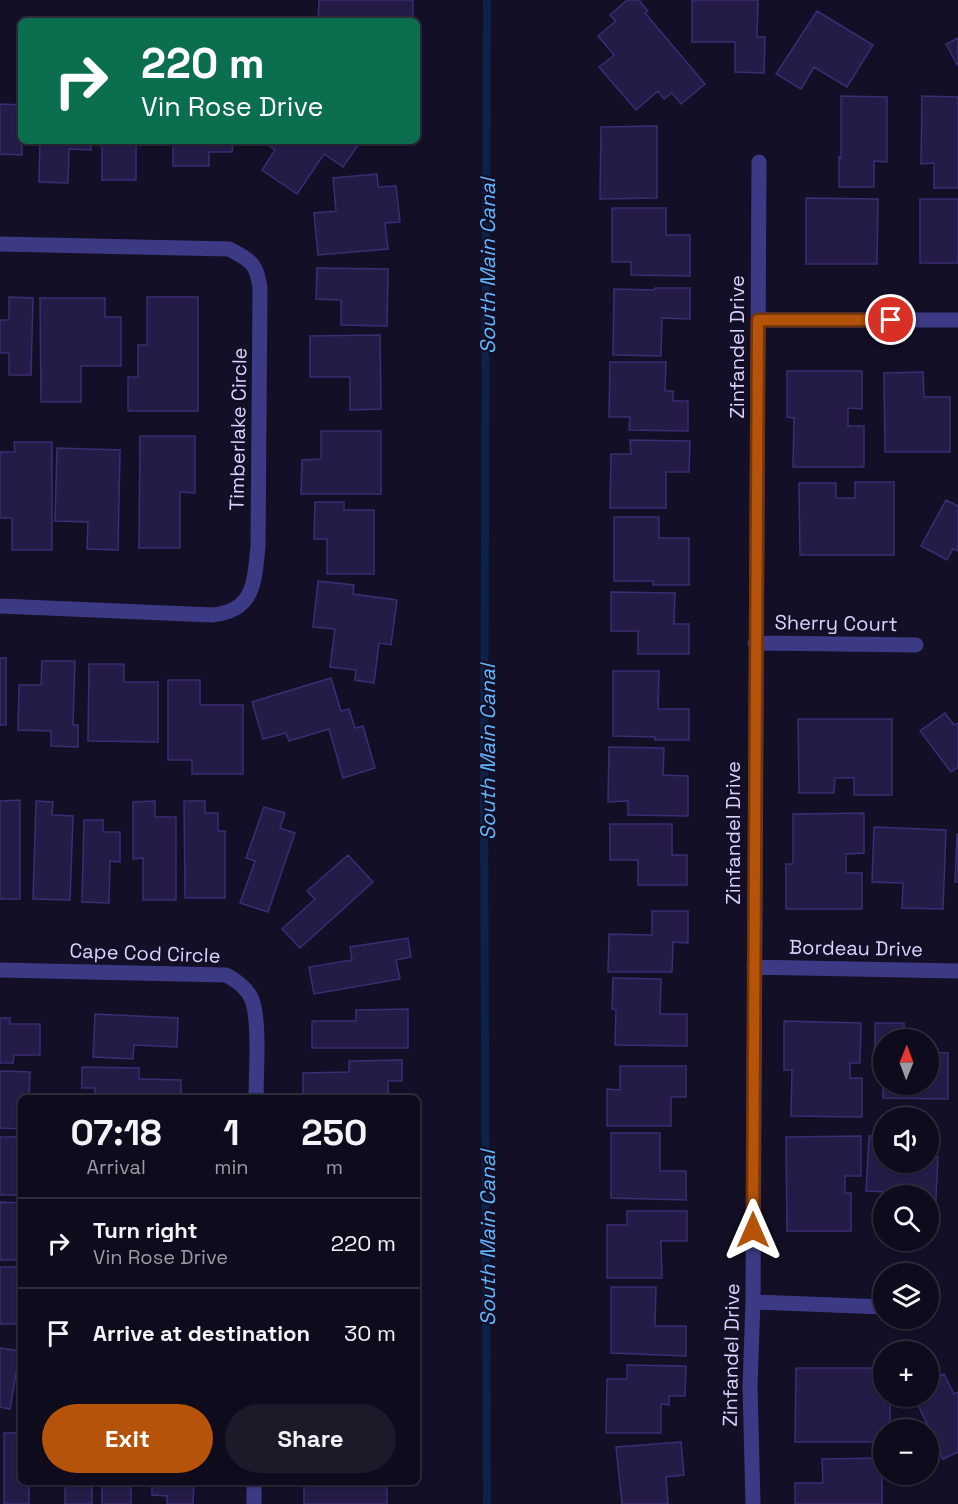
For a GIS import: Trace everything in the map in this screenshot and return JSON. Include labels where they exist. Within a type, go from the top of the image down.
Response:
[{"type":"street","name":"Zinfandel Drive","points":[[753,1504],[750,1386],[753,1302],[759,162]]},
{"type":"street","name":"Timberlake Circle","points":[[0,244],[229,249],[249,260],[258,273],[260,288],[258,547],[254,579],[249,596],[240,607],[228,614],[212,615],[0,606]]},
{"type":"street","points":[[758,320],[958,320]]},
{"type":"street","name":"Sherry Court","points":[[755,643],[916,645]]},
{"type":"street","name":"Bordeau Drive","points":[[754,967],[958,971]]},
{"type":"street","name":"Cape Cod Circle","points":[[0,970],[226,975],[237,981],[252,998],[256,1014],[256,1095]]},
{"type":"street","points":[[753,1302],[873,1307]]},
{"type":"street","points":[[254,1485],[254,1504]]},
{"type":"building","points":[[319,0],[413,0],[413,18],[318,18]]},
{"type":"building","points":[[627,0],[639,0],[648,11],[645,13],[705,84],[681,104],[672,93],[664,99],[658,91],[636,110],[599,67],[614,55],[598,36],[616,21],[610,15]]},
{"type":"building","points":[[692,0],[758,0],[757,37],[765,37],[764,73],[735,72],[735,42],[692,42]]},
{"type":"building","points":[[817,11],[873,45],[847,87],[814,67],[801,89],[776,74]]},
{"type":"building","points":[[958,38],[958,66],[946,44]]},
{"type":"building","points":[[841,96],[887,97],[887,162],[874,161],[874,187],[839,187]]},
{"type":"building","points":[[922,96],[958,97],[958,188],[934,188],[934,163],[921,164]]},
{"type":"building","points":[[0,104],[18,105],[18,144],[22,144],[22,155],[0,154]]},
{"type":"building","points":[[657,126],[657,198],[600,199],[601,127]]},
{"type":"building","points":[[40,144],[91,144],[91,150],[69,149],[68,183],[39,182]]},
{"type":"building","points":[[102,144],[136,144],[136,180],[102,180]]},
{"type":"building","points":[[173,144],[233,144],[232,152],[209,152],[209,166],[173,166]]},
{"type":"building","points":[[267,144],[359,144],[343,167],[324,154],[297,194],[262,170],[275,150]]},
{"type":"building","points":[[377,174],[378,187],[396,186],[400,222],[385,223],[388,249],[318,255],[314,213],[336,211],[333,178]]},
{"type":"building","points":[[806,198],[878,199],[877,264],[806,264]]},
{"type":"building","points":[[920,199],[958,199],[958,263],[920,263]]},
{"type":"building","points":[[612,208],[666,208],[666,235],[690,235],[690,276],[631,275],[631,262],[612,262]]},
{"type":"building","points":[[317,268],[388,269],[387,326],[341,325],[341,300],[316,299]]},
{"type":"building","points":[[655,288],[690,288],[690,319],[662,318],[661,356],[613,355],[614,289],[654,290]]},
{"type":"building","points":[[9,297],[33,298],[31,375],[9,375],[9,353],[0,353],[0,320],[9,320]]},
{"type":"building","points":[[147,297],[198,297],[198,411],[128,411],[128,377],[138,377],[138,345],[147,345]]},
{"type":"building","points":[[40,298],[105,298],[105,317],[121,317],[121,366],[81,366],[81,402],[41,402]]},
{"type":"building","points":[[380,335],[381,409],[350,410],[350,377],[310,377],[310,336]]},
{"type":"building","points":[[610,362],[666,362],[665,391],[673,391],[673,401],[688,401],[688,431],[629,430],[630,417],[609,417]]},
{"type":"building","points":[[787,371],[862,371],[862,409],[848,408],[848,426],[864,426],[864,467],[793,467],[794,418],[787,417]]},
{"type":"building","points":[[923,372],[924,397],[950,397],[950,452],[885,452],[884,373]]},
{"type":"building","points":[[321,431],[381,431],[381,494],[301,494],[302,460],[321,459]]},
{"type":"building","points":[[140,436],[195,436],[195,493],[180,492],[180,548],[139,548]]},
{"type":"building","points":[[630,440],[690,441],[689,472],[666,472],[666,508],[610,508],[611,454],[631,454]]},
{"type":"building","points":[[14,442],[52,442],[52,550],[12,550],[12,518],[0,518],[0,452],[15,452]]},
{"type":"building","points":[[57,448],[120,450],[118,550],[87,549],[88,522],[55,521]]},
{"type":"building","points":[[855,482],[894,482],[894,555],[800,555],[799,483],[836,483],[836,498],[855,498]]},
{"type":"building","points":[[946,500],[958,506],[958,551],[953,549],[947,560],[921,546]]},
{"type":"building","points":[[315,502],[344,502],[344,510],[374,510],[374,574],[327,574],[327,539],[314,539]]},
{"type":"building","points":[[614,517],[659,517],[659,538],[689,538],[689,585],[653,585],[653,581],[614,581]]},
{"type":"building","points":[[318,581],[354,585],[353,594],[397,600],[391,645],[379,643],[374,683],[355,680],[356,670],[330,667],[335,629],[313,627]]},
{"type":"building","points":[[611,592],[675,593],[674,624],[689,624],[689,654],[638,654],[638,631],[611,631]]},
{"type":"building","points":[[0,658],[6,658],[6,725],[0,725]]},
{"type":"building","points":[[42,661],[75,661],[73,725],[78,725],[78,747],[51,746],[51,731],[18,730],[19,685],[41,685]]},
{"type":"building","points":[[89,664],[124,664],[124,682],[158,682],[158,742],[88,741]]},
{"type":"building","points":[[613,671],[659,671],[658,709],[689,709],[689,740],[613,736]]},
{"type":"building","points":[[331,678],[341,711],[349,709],[355,728],[363,726],[375,768],[343,778],[329,729],[289,741],[286,733],[263,739],[252,702]]},
{"type":"building","points":[[168,680],[200,680],[200,705],[243,705],[243,774],[192,774],[192,760],[168,760]]},
{"type":"building","points":[[945,713],[954,725],[958,723],[958,767],[951,772],[920,731]]},
{"type":"building","points":[[798,719],[892,719],[892,795],[854,795],[854,778],[835,778],[834,793],[799,793]]},
{"type":"building","points":[[609,747],[664,748],[663,775],[688,776],[688,816],[628,815],[628,801],[608,802]]},
{"type":"building","points":[[20,800],[20,899],[0,899],[0,801]]},
{"type":"building","points":[[36,801],[53,802],[52,815],[73,816],[70,900],[33,899]]},
{"type":"building","points":[[155,801],[155,817],[176,817],[176,900],[143,900],[143,858],[133,859],[133,802]]},
{"type":"building","points":[[184,801],[205,801],[205,813],[218,813],[218,831],[225,831],[225,898],[185,898]]},
{"type":"building","points":[[264,807],[285,813],[280,828],[295,833],[268,912],[240,903],[255,861],[246,858]]},
{"type":"building","points":[[864,813],[864,853],[846,854],[846,873],[862,873],[862,909],[786,909],[786,864],[793,864],[793,814]]},
{"type":"building","points":[[84,820],[103,820],[103,832],[120,832],[120,862],[110,861],[109,903],[82,902]]},
{"type":"building","points":[[610,824],[672,824],[672,855],[687,855],[687,885],[638,885],[638,860],[610,860]]},
{"type":"building","points":[[874,827],[946,830],[943,909],[902,908],[903,883],[872,882]]},
{"type":"building","points":[[957,834],[958,882],[955,882]]},
{"type":"building","points":[[348,855],[373,882],[300,948],[282,929],[315,899],[307,891]]},
{"type":"building","points":[[652,911],[688,911],[688,943],[673,942],[672,972],[608,972],[609,934],[652,935]]},
{"type":"building","points":[[408,938],[411,957],[396,960],[400,979],[314,994],[309,967],[352,960],[350,947]]},
{"type":"building","points":[[613,978],[661,979],[660,1014],[687,1014],[687,1046],[615,1045],[616,1010],[612,1009]]},
{"type":"building","points":[[408,1009],[408,1048],[312,1048],[312,1021],[356,1021],[356,1010]]},
{"type":"building","points":[[95,1014],[178,1018],[177,1047],[134,1045],[133,1059],[93,1057]]},
{"type":"building","points":[[0,1018],[10,1018],[10,1024],[40,1024],[40,1055],[14,1055],[13,1063],[0,1063]]},
{"type":"building","points":[[784,1021],[861,1023],[860,1063],[850,1063],[850,1078],[862,1078],[862,1117],[791,1116],[792,1070],[784,1070]]},
{"type":"building","points":[[875,1023],[904,1023],[904,1029],[875,1029]]},
{"type":"building","points":[[939,1053],[948,1053],[948,1099],[883,1098],[883,1095],[939,1095]]},
{"type":"building","points":[[402,1060],[402,1081],[388,1081],[388,1095],[303,1095],[303,1073],[349,1072],[349,1061]]},
{"type":"building","points":[[620,1066],[686,1066],[686,1097],[671,1097],[671,1126],[607,1126],[607,1089],[620,1090]]},
{"type":"building","points":[[82,1067],[139,1068],[139,1079],[181,1080],[181,1095],[95,1095],[95,1088],[82,1088]]},
{"type":"building","points":[[0,1071],[30,1072],[29,1095],[18,1095],[18,1129],[0,1128]]},
{"type":"building","points":[[611,1133],[660,1133],[660,1171],[686,1171],[686,1200],[611,1198]]},
{"type":"building","points":[[861,1136],[861,1176],[845,1176],[845,1193],[851,1193],[851,1231],[787,1231],[786,1137]]},
{"type":"building","points":[[869,1136],[873,1136],[873,1173],[937,1173],[937,1185],[873,1185],[873,1191],[866,1191]]},
{"type":"building","points":[[0,1137],[18,1137],[18,1195],[0,1195]]},
{"type":"building","points":[[0,1202],[18,1203],[18,1260],[0,1260]]},
{"type":"building","points":[[627,1211],[687,1211],[687,1241],[661,1241],[662,1278],[607,1278],[607,1225],[627,1225]]},
{"type":"building","points":[[0,1267],[18,1267],[18,1324],[0,1324]]},
{"type":"building","points":[[611,1287],[656,1287],[655,1326],[686,1326],[686,1356],[611,1353]]},
{"type":"building","points":[[0,1348],[18,1351],[10,1409],[0,1407]]},
{"type":"building","points":[[627,1365],[686,1366],[685,1396],[669,1396],[669,1405],[661,1404],[661,1433],[606,1433],[607,1379],[627,1379]]},
{"type":"building","points":[[796,1368],[873,1368],[873,1407],[890,1407],[890,1419],[873,1419],[873,1442],[795,1442]]},
{"type":"building","points":[[944,1374],[954,1394],[958,1392],[958,1452],[943,1459],[939,1450],[939,1419],[925,1419],[919,1407],[939,1407],[939,1376]]},
{"type":"building","points":[[4,1433],[18,1433],[18,1485],[40,1486],[29,1486],[29,1504],[4,1504]]},
{"type":"building","points":[[681,1442],[684,1475],[666,1477],[668,1504],[622,1504],[616,1447]]},
{"type":"building","points":[[873,1458],[873,1485],[882,1485],[882,1504],[795,1504],[795,1483],[823,1483],[822,1459]]},
{"type":"building","points":[[65,1485],[92,1485],[92,1504],[65,1504]]},
{"type":"building","points":[[102,1485],[131,1485],[131,1504],[102,1504]]},
{"type":"building","points":[[152,1485],[194,1485],[193,1504],[167,1504],[167,1496],[152,1495]]},
{"type":"building","points":[[304,1485],[402,1485],[387,1486],[387,1504],[304,1504]]},
{"type":"waterway","name":"South Main Canal","points":[[487,0],[484,807],[487,1504]]},
{"type":"route","points":[[753,1230],[758,320],[891,320]]}]
